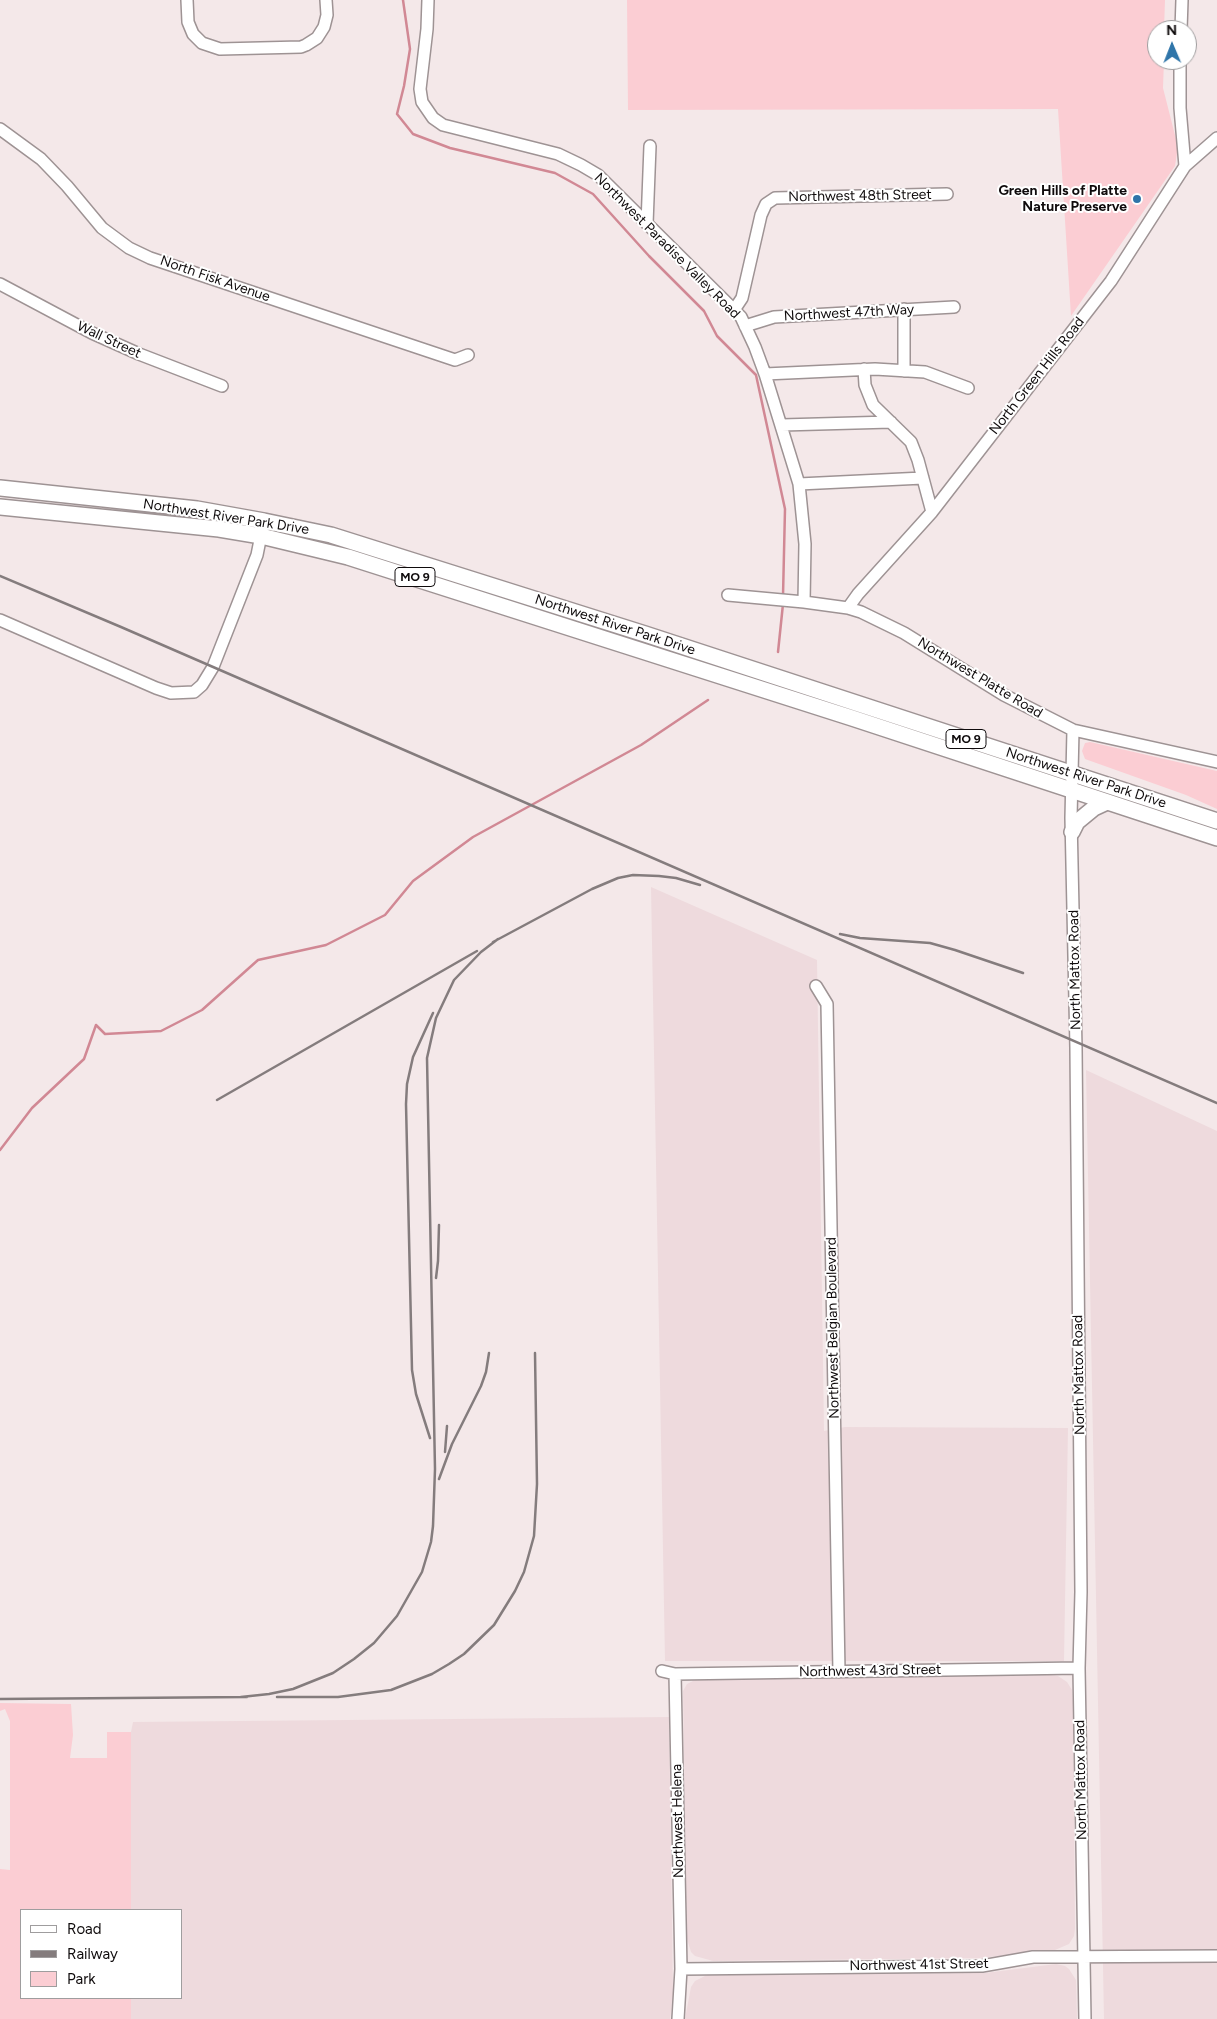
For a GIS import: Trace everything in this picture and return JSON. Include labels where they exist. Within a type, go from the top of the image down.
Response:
[{"type":"main road","name":"Northwest River Park Drive","points":[[0,488],[144,502],[264,520],[331,535],[645,634],[1217,821]]},
{"type":"main road","name":"Northwest River Park Drive","points":[[0,506],[210,528],[261,536],[338,554],[399,572],[640,652],[852,718],[1217,838]]},
{"type":"main road","points":[[640,652],[645,634]]},
{"type":"main road","points":[[1072,832],[1077,822],[1085,815],[1107,802]]},
{"type":"street","points":[[187,0],[188,22],[197,38],[208,46],[220,49],[301,47],[312,42],[319,35],[326,21],[326,0]]},
{"type":"street","name":"Northwest Paradise Valley Road","points":[[428,0],[427,29],[420,89],[425,108],[433,118],[443,125],[558,154],[598,175],[734,310],[745,326],[765,374],[799,484],[805,544],[799,601]]},
{"type":"street","points":[[1181,20],[1182,0]]},
{"type":"street","points":[[1180,70],[1180,108],[1185,166]]},
{"type":"street","name":"North Fisk Avenue","points":[[0,129],[41,160],[67,186],[102,228],[129,248],[150,258],[455,360],[468,355]]},
{"type":"street","name":"North Green Hills Road","points":[[848,608],[858,594],[932,512],[1111,281],[1185,166],[1217,138]]},
{"type":"street","points":[[647,224],[650,146]]},
{"type":"street","name":"Northwest 48th Street","points":[[734,310],[742,298],[761,215],[766,204],[775,198],[947,194]]},
{"type":"street","name":"Wall Street","points":[[0,284],[92,333],[131,351],[222,386]]},
{"type":"street","name":"Northwest 47th Way","points":[[745,326],[774,317],[954,307]]},
{"type":"street","points":[[904,309],[904,371]]},
{"type":"street","points":[[864,369],[865,385],[873,405],[911,442],[932,512]]},
{"type":"street","points":[[765,374],[864,369],[925,372],[968,388]]},
{"type":"street","points":[[782,425],[891,422]]},
{"type":"street","points":[[799,484],[923,478]]},
{"type":"street","points":[[0,620],[156,688],[171,692],[194,692],[202,685],[213,667],[257,555],[264,520]]},
{"type":"street","name":"Northwest Platte Road","points":[[728,595],[799,601],[848,608],[861,612],[888,624],[1004,695],[1073,730],[1217,762]]},
{"type":"street","name":"North Mattox Road","points":[[1073,730],[1072,832],[1081,1584],[1079,1668],[1085,2019]]},
{"type":"street","name":"Northwest Belgian Boulevard","points":[[816,986],[827,1004],[840,1672]]},
{"type":"street","name":"Northwest 43rd Street","points":[[662,1671],[675,1674],[1079,1668]]},
{"type":"street","name":"Northwest Helena","points":[[675,1674],[681,1968],[678,2019]]},
{"type":"street","name":"Northwest 41st Street","points":[[681,1968],[982,1966],[1033,1958],[1217,1956]]},
{"type":"shaded area","points":[[651,887],[817,960],[824,1431],[845,1427],[1068,1428],[1064,1661],[665,1661]]},
{"type":"shaded area","points":[[1086,1070],[1217,1131],[1217,2019],[1104,2019]]},
{"type":"shaded area","points":[[1058,1676],[1067,1682],[1072,1690],[1073,1701],[1075,1929],[1074,1936],[1069,1944],[1055,1950],[979,1958],[713,1961],[695,1956],[691,1952],[687,1939],[683,1691],[687,1684],[699,1678]]},
{"type":"shaded area","points":[[669,1717],[673,1993],[670,2019],[131,2019],[131,1999],[182,1999],[182,1909],[131,1909],[131,1732],[133,1722]]},
{"type":"shaded area","points":[[1056,1964],[1069,1969],[1076,1980],[1077,2019],[685,2019],[691,1987],[695,1981],[707,1975],[985,1973]]},
{"type":"green space","points":[[627,0],[1165,0],[1164,20],[1147,20],[1147,70],[1164,70],[1163,88],[1178,147],[1175,166],[1071,316],[1058,109],[628,110]]},
{"type":"green space","points":[[1090,742],[1217,771],[1217,809],[1186,795],[1085,759],[1082,751],[1085,743]]},
{"type":"green space","points":[[0,1703],[71,1704],[73,1735],[70,1758],[107,1758],[107,1732],[131,1732],[131,1909],[20,1909],[20,1999],[131,1999],[131,2019],[0,2019],[0,1869],[10,1870],[10,1721],[5,1709],[0,1711]]},
{"type":"waterway","points":[[403,0],[410,49],[397,114],[413,134],[450,148],[555,173],[593,194],[649,256],[704,311],[717,336],[756,375],[785,509],[783,596]]},
{"type":"waterway","points":[[778,652],[783,604]]},
{"type":"waterway","points":[[0,1150],[32,1108],[84,1059],[96,1025],[105,1034],[161,1031],[202,1010],[258,960],[326,945],[385,915],[413,881],[473,837],[641,745],[708,700]]},
{"type":"railway","points":[[0,576],[1217,1103]]},
{"type":"railway","points":[[493,942],[592,889],[618,878],[633,875],[659,876],[676,878],[700,885]]},
{"type":"railway","points":[[840,934],[860,938],[930,943],[1023,973]]},
{"type":"railway","points":[[241,1697],[293,1689],[333,1673],[354,1659],[374,1643],[397,1616],[422,1572],[431,1542],[435,1469],[427,1058],[436,1018],[454,980],[481,952],[498,939]]},
{"type":"railway","points":[[217,1100],[477,951]]},
{"type":"railway","points":[[430,1438],[416,1394],[412,1370],[406,1104],[407,1084],[413,1057],[433,1013]]},
{"type":"railway","points":[[436,1278],[439,1225]]},
{"type":"railway","points":[[439,1479],[452,1444],[481,1386],[486,1372],[489,1353]]},
{"type":"railway","points":[[277,1697],[338,1697],[391,1690],[432,1674],[449,1664],[464,1654],[494,1625],[515,1591],[524,1572],[534,1536],[537,1484],[535,1353]]},
{"type":"railway","points":[[445,1452],[447,1426]]},
{"type":"railway","points":[[0,1699],[247,1697]]},
{"type":"place","name":"Green Hills of Platte Nature Preserve","points":[[1137,199]]}]
